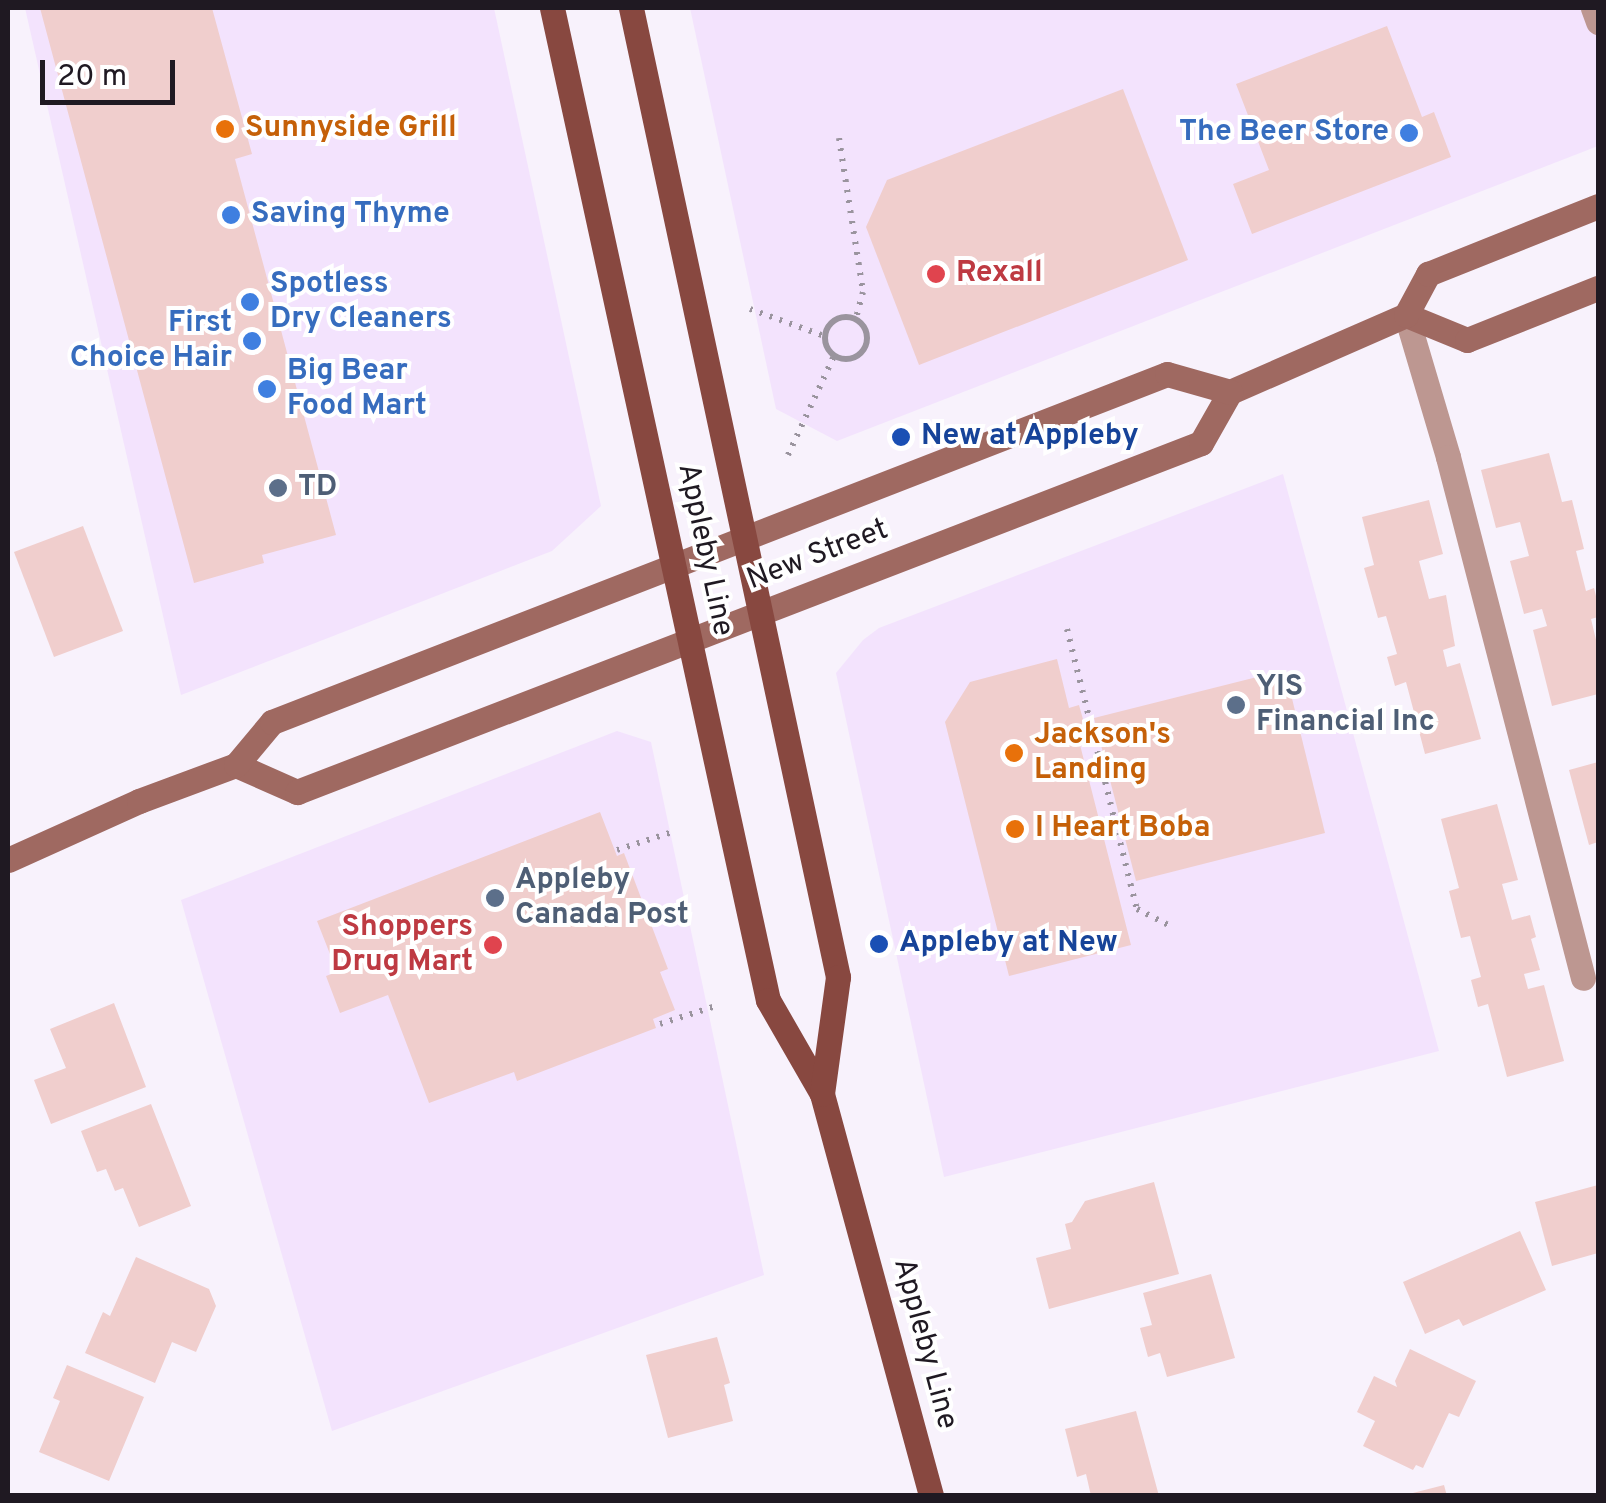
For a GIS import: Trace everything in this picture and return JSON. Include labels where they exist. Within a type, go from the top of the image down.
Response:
[{"type":"main road","name":"Appleby Line","points":[[552,8],[768,1000],[822,1094],[931,1496]]},
{"type":"main road","name":"Appleby Line","points":[[631,8],[838,977],[822,1094]]},
{"type":"main road","points":[[1230,392],[1406,315],[1428,274],[1598,206]]},
{"type":"main road","points":[[1406,315],[1467,340],[1598,288]]},
{"type":"main road","name":"New Street","points":[[8,860],[139,801],[236,765],[272,722],[1168,374],[1230,392],[1201,442],[297,792],[236,765]]},
{"type":"lane","points":[[1593,8],[1598,22]]},
{"type":"lane","points":[[1406,315],[1448,457],[1583,978]]},
{"type":"path","points":[[839,138],[864,292],[856,319]]},
{"type":"path","points":[[750,309],[825,336],[834,356],[788,455]]},
{"type":"path","points":[[825,336],[836,319],[856,319],[866,329],[864,349],[847,359],[834,356]]},
{"type":"path","points":[[1067,630],[1137,909],[1169,925]]},
{"type":"path","points":[[617,850],[675,831]]},
{"type":"path","points":[[660,1024],[716,1006]]},
{"type":"shaded area","points":[[25,8],[494,8],[601,506],[552,551],[181,695]]},
{"type":"shaded area","points":[[690,8],[1598,8],[1598,146],[837,441],[776,409]]},
{"type":"shaded area","points":[[1283,474],[1439,1051],[944,1177],[836,673],[863,640],[879,628]]},
{"type":"shaded area","points":[[617,731],[651,742],[764,1275],[332,1431],[181,900]]},
{"type":"building","points":[[40,8],[212,8],[252,154],[235,159],[336,535],[262,555],[264,563],[194,583]]},
{"type":"building","points":[[1387,26],[1422,117],[1434,112],[1451,157],[1252,234],[1233,184],[1269,170],[1236,84]]},
{"type":"building","points":[[1123,89],[1188,260],[919,365],[866,227],[887,180]]},
{"type":"building","points":[[1549,453],[1562,502],[1572,500],[1584,549],[1576,551],[1586,591],[1594,588],[1598,604],[1598,617],[1591,619],[1598,648],[1598,694],[1552,706],[1533,630],[1547,626],[1542,609],[1524,614],[1510,561],[1529,556],[1520,522],[1496,528],[1481,470]]},
{"type":"building","points":[[1429,500],[1443,554],[1419,561],[1429,599],[1446,595],[1455,646],[1443,650],[1447,667],[1460,663],[1481,739],[1425,754],[1406,682],[1395,686],[1387,657],[1397,654],[1386,616],[1378,618],[1364,568],[1374,565],[1362,517]]},
{"type":"building","points":[[83,526],[123,631],[54,657],[14,552]]},
{"type":"building","points":[[1057,659],[1069,708],[1079,705],[1086,730],[1077,733],[1131,945],[1009,976],[945,722],[970,682]]},
{"type":"building","points":[[1285,670],[1325,833],[1136,881],[1094,718]]},
{"type":"building","points":[[1598,762],[1598,842],[1589,845],[1569,770]]},
{"type":"building","points":[[1497,804],[1518,880],[1502,884],[1512,920],[1530,915],[1536,937],[1531,939],[1540,970],[1524,974],[1528,989],[1544,985],[1564,1061],[1507,1077],[1488,1004],[1478,1007],[1471,980],[1481,977],[1470,936],[1461,938],[1449,891],[1459,888],[1441,819]]},
{"type":"building","name":"Shoppers Drug Mart","points":[[600,812],[617,856],[624,853],[668,969],[660,972],[675,1010],[653,1019],[656,1028],[517,1081],[514,1072],[429,1103],[388,995],[340,1013],[326,976],[337,972],[317,921]]},
{"type":"building","points":[[114,1003],[146,1087],[51,1124],[34,1080],[66,1068],[50,1029]]},
{"type":"building","points":[[151,1104],[191,1206],[139,1227],[123,1188],[115,1191],[106,1169],[97,1172],[81,1131]]},
{"type":"building","points":[[1154,1182],[1179,1274],[1049,1309],[1036,1258],[1071,1249],[1065,1224],[1072,1222],[1085,1201]]},
{"type":"building","points":[[1598,1185],[1598,1253],[1552,1266],[1535,1202]]},
{"type":"building","points":[[1520,1231],[1546,1290],[1463,1326],[1459,1319],[1425,1334],[1403,1282]]},
{"type":"building","points":[[136,1257],[209,1289],[216,1306],[196,1352],[172,1342],[155,1383],[85,1353],[103,1312],[110,1316]]},
{"type":"building","points":[[1211,1274],[1235,1358],[1167,1377],[1160,1353],[1148,1357],[1140,1328],[1152,1325],[1143,1293]]},
{"type":"building","points":[[717,1337],[730,1383],[724,1385],[733,1421],[668,1438],[646,1355]]},
{"type":"building","points":[[1410,1349],[1476,1381],[1459,1417],[1449,1413],[1423,1468],[1416,1465],[1413,1470],[1363,1446],[1375,1421],[1357,1412],[1374,1376],[1397,1387],[1395,1381]]},
{"type":"building","points":[[67,1365],[144,1397],[109,1481],[39,1452],[60,1401],[53,1398]]},
{"type":"building","points":[[1136,1411],[1159,1496],[1091,1496],[1086,1474],[1077,1477],[1065,1429]]},
{"type":"building","points":[[1444,1485],[1447,1496],[1409,1496],[1409,1494]]},
{"type":"place","name":"Sunnyside Grill","points":[[225,129]]},
{"type":"place","name":"The Beer Store","points":[[1409,133]]},
{"type":"place","name":"Saving Thyme","points":[[231,215]]},
{"type":"place","name":"Rexall","points":[[936,274]]},
{"type":"place","name":"Spotless Dry Cleaners","points":[[250,302]]},
{"type":"place","name":"First Choice Hair","points":[[252,341]]},
{"type":"place","name":"Big Bear Food Mart","points":[[267,389]]},
{"type":"place","name":"New at Appleby","points":[[901,437]]},
{"type":"place","name":"TD","points":[[278,488]]},
{"type":"place","name":"YIS Financial Inc","points":[[1236,705]]},
{"type":"place","name":"Jackson's Landing","points":[[1014,753]]},
{"type":"place","name":"I Heart Boba","points":[[1015,829]]},
{"type":"place","name":"Appleby Canada Post","points":[[495,898]]},
{"type":"place","name":"Appleby at New","points":[[879,944]]},
{"type":"place","name":"Shoppers Drug Mart","points":[[493,945]]}]
